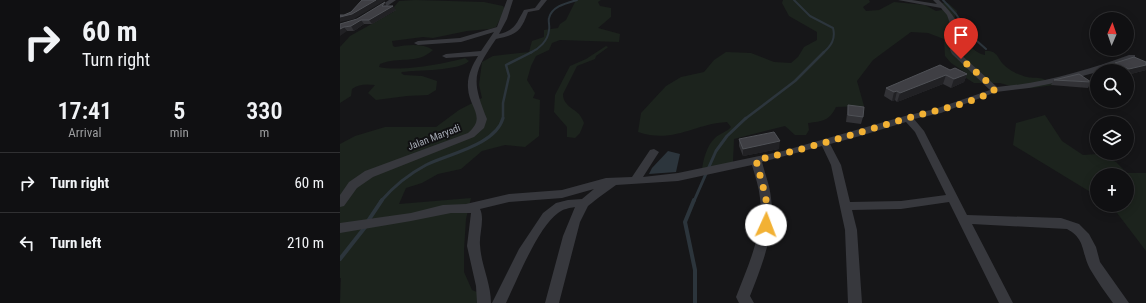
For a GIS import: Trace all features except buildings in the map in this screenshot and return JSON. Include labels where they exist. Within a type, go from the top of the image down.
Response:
[{"type":"street","points":[[370,14],[393,0]]},
{"type":"street","name":"Jalan Maryadi","points":[[340,203],[353,185],[368,174],[471,135],[480,128],[482,120],[474,97],[472,85],[476,64],[499,28],[510,0]]},
{"type":"street","points":[[494,37],[506,35],[519,27],[526,11],[537,9],[544,0]]},
{"type":"street","points":[[901,0],[944,7]]},
{"type":"street","points":[[936,0],[950,14],[957,35],[954,50],[956,54],[979,73],[994,90]]},
{"type":"street","points":[[418,44],[461,40],[499,28]]},
{"type":"street","points":[[446,56],[484,53]]},
{"type":"street","points":[[340,228],[373,224],[452,209],[467,208],[510,198],[562,194],[606,182],[678,177],[717,169],[809,148],[824,142],[985,96],[994,90],[1027,86],[1071,76],[1111,65],[1132,57]]},
{"type":"street","points":[[908,118],[919,131],[1006,303]]},
{"type":"street","points":[[824,142],[836,165],[846,206],[850,230],[854,303]]},
{"type":"street","points":[[635,181],[654,152]]},
{"type":"street","points":[[747,303],[743,297],[760,253],[766,219],[766,198],[756,160]]},
{"type":"street","points":[[552,303],[572,231],[580,209],[585,203],[614,182]]},
{"type":"street","points":[[846,206],[901,205],[952,198]]},
{"type":"street","points":[[499,303],[524,254],[545,218],[552,211],[572,202],[585,203]]},
{"type":"street","points":[[467,208],[475,210],[477,214],[473,244],[484,290],[484,303]]},
{"type":"street","points":[[964,219],[1071,224],[1080,231],[1084,237],[1090,248],[1094,263],[1122,303]]},
{"type":"shaded area","points":[[576,0],[601,0],[598,2],[600,6],[611,8],[611,17],[598,28],[620,34],[619,42],[560,40],[552,43],[549,50],[536,56],[527,80],[535,93],[533,98],[540,100],[539,136],[525,147],[505,145],[482,151],[461,169],[438,174],[422,183],[406,188],[399,204],[471,198],[466,219],[464,272],[472,290],[490,297],[490,303],[340,303],[340,144],[355,136],[385,127],[436,127],[459,110],[482,98],[479,85],[482,62],[493,56],[529,52],[532,41],[544,37],[544,30],[558,28],[560,24],[566,20]]},
{"type":"shaded area","points":[[783,0],[869,0],[870,2],[863,7],[866,11],[879,10],[894,2],[925,5],[936,11],[942,10],[942,3],[948,3],[957,11],[955,17],[966,40],[974,50],[985,55],[985,51],[995,53],[1004,65],[1014,72],[1025,77],[1044,79],[1054,85],[1032,88],[1014,87],[1000,83],[974,83],[963,76],[967,75],[966,73],[951,63],[945,56],[944,39],[928,33],[911,32],[873,60],[857,81],[864,106],[836,107],[831,115],[825,120],[808,123],[809,130],[806,135],[795,135],[785,126],[734,139],[733,162],[702,170],[704,157],[712,141],[731,127],[727,122],[715,123],[673,135],[662,136],[638,132],[641,113],[666,86],[681,77],[704,72],[714,60],[726,52],[751,53],[774,62],[791,63],[798,57],[804,47],[817,40],[817,32],[789,16],[782,3]]},
{"type":"shaded area","points":[[399,1],[484,2],[503,6],[505,9],[496,27],[490,29],[467,31],[433,38],[423,37],[392,41],[393,46],[395,47],[420,45],[433,50],[427,55],[421,57],[387,62],[380,64],[379,67],[399,69],[434,65],[465,58],[469,61],[457,67],[401,73],[404,75],[422,76],[437,81],[436,90],[428,95],[376,100],[368,93],[375,85],[369,84],[357,86],[352,89],[351,96],[340,103],[340,47],[350,36],[393,12],[394,7]]},
{"type":"shaded area","points":[[606,46],[608,47],[596,56],[595,59],[577,66],[563,94],[566,104],[579,114],[584,123],[580,133],[575,138],[567,137],[567,127],[554,112],[555,95],[570,66],[586,59]]},
{"type":"shaded area","points":[[1045,115],[1062,141],[1083,155],[1090,155],[1090,160],[1112,160],[1122,168],[1090,168],[1090,192],[1013,145],[1016,123]]},
{"type":"shaded area","points":[[668,151],[680,154],[676,172],[649,174],[652,168]]},
{"type":"shaded area","points":[[1134,173],[1146,173],[1146,251],[1116,212],[1134,212]]},
{"type":"waterway","points":[[530,53],[540,47],[547,38],[549,18],[553,11],[560,6],[577,0]]},
{"type":"waterway","points":[[745,119],[795,81],[828,48],[832,42],[834,36],[833,28],[810,16],[794,0]]},
{"type":"waterway","points":[[943,0],[956,14],[969,34],[986,49]]},
{"type":"waterway","points":[[503,118],[503,103],[509,76],[506,65],[530,53]]},
{"type":"waterway","points":[[382,200],[396,185],[426,165],[470,148],[481,142],[499,127],[503,118]]},
{"type":"waterway","points":[[694,201],[716,151],[727,136],[746,118]]},
{"type":"waterway","points":[[368,221],[382,200]]},
{"type":"waterway","points":[[694,200],[685,222],[695,270],[695,303]]},
{"type":"waterway","points":[[340,259],[366,226]]},
{"type":"route","points":[[766,225],[766,198],[756,160],[809,148],[824,142],[938,111],[985,96],[992,92],[994,90],[992,86],[979,73],[961,59]]}]
